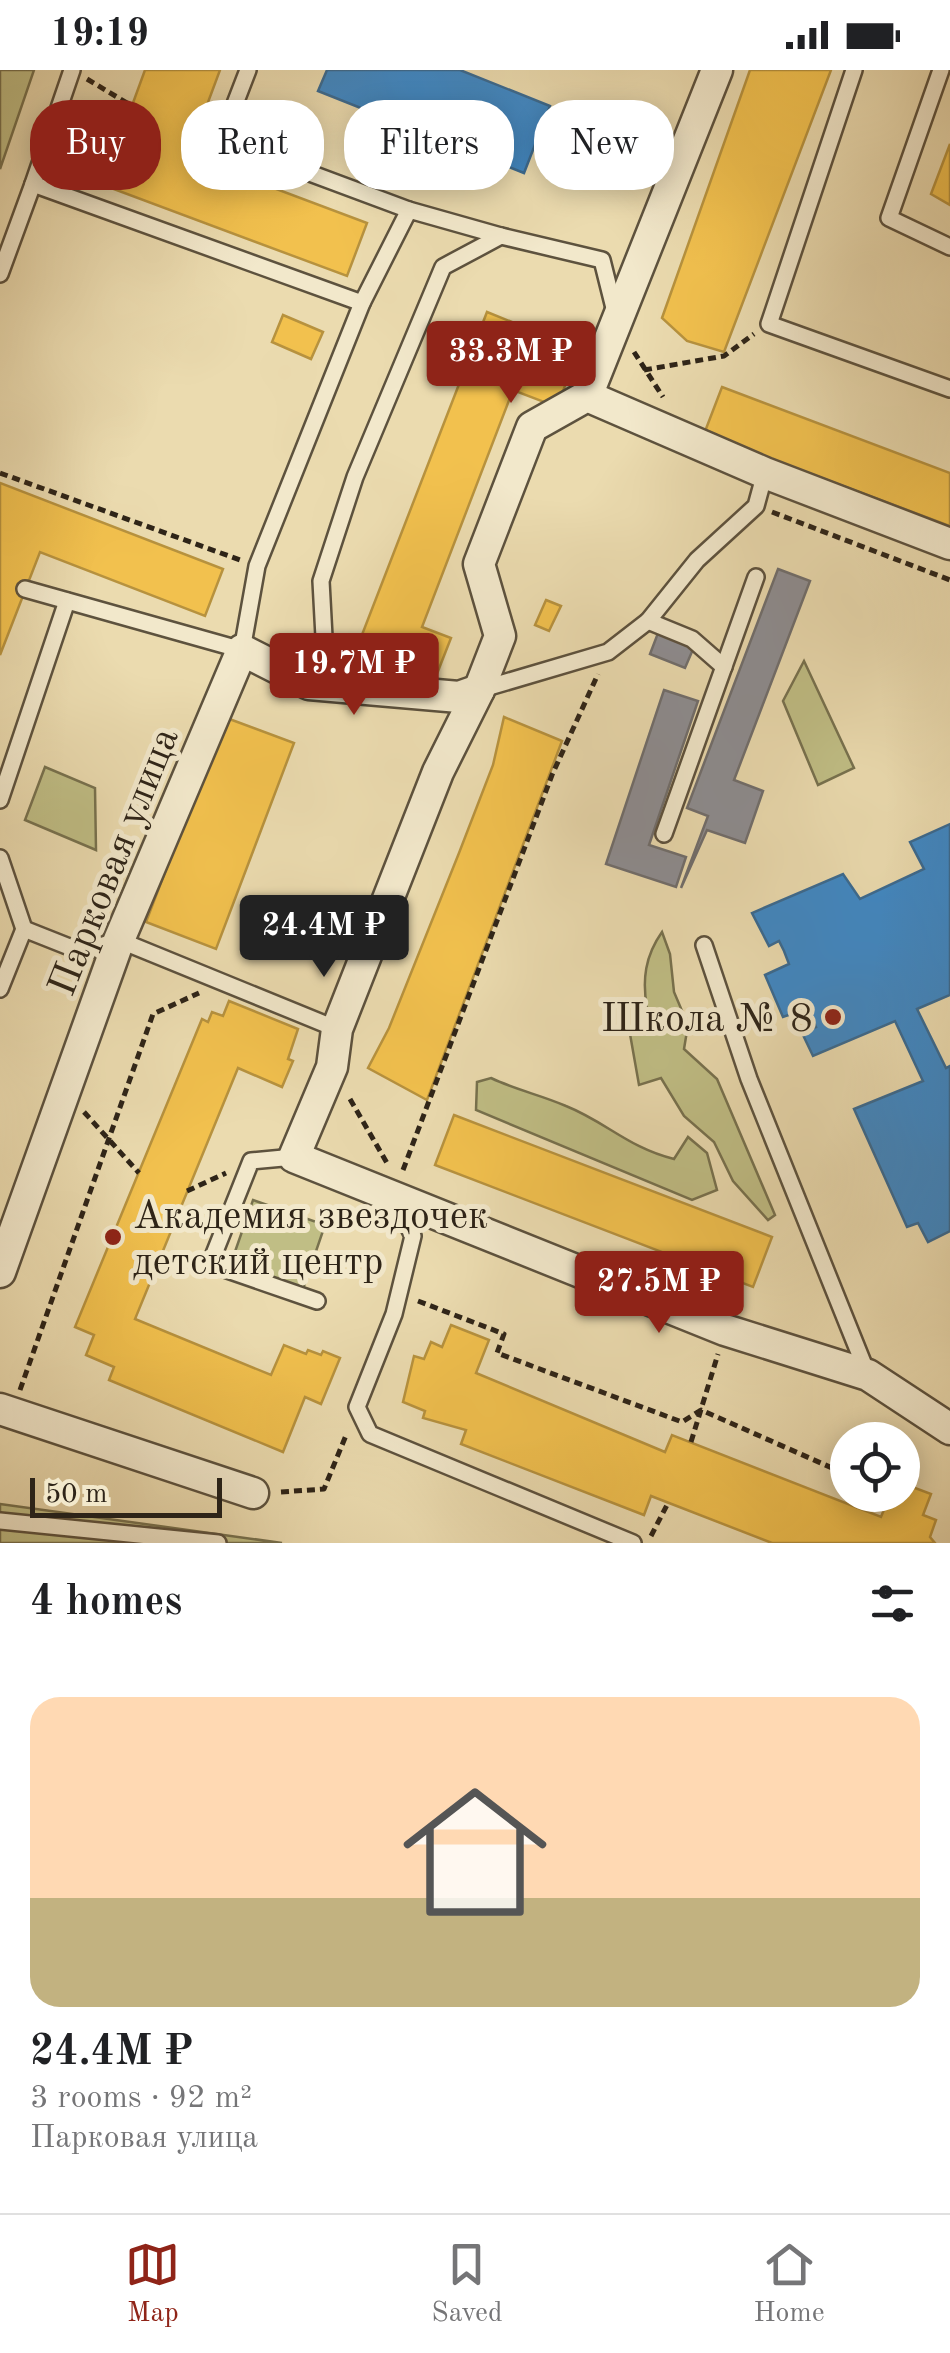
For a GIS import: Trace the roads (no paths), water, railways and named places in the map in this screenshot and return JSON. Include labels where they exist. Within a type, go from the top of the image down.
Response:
[{"type":"street","points":[[717,70],[587,396],[532,426],[479,564],[500,636],[479,690],[438,772],[337,1029],[332,1068],[294,1157],[726,1330],[868,1375],[950,1429]]},
{"type":"street","points":[[587,396],[764,473],[950,544]]},
{"type":"street","points":[[242,650],[309,684],[459,696],[479,690]]},
{"type":"street","name":"Парковая улица","points":[[0,1272],[119,940],[242,650]]},
{"type":"street","points":[[0,1409],[254,1493]]},
{"type":"lane","points":[[62,100],[72,70]]},
{"type":"lane","points":[[248,70],[221,140],[409,210],[602,260],[617,321]]},
{"type":"lane","points":[[854,70],[769,324],[950,390]]},
{"type":"lane","points":[[941,70],[889,218],[950,247]]},
{"type":"lane","points":[[0,274],[31,190]]},
{"type":"lane","points":[[50,190],[362,303]]},
{"type":"lane","points":[[26,589],[242,650],[256,566],[362,303],[409,210]]},
{"type":"lane","points":[[309,684],[331,657],[324,637],[321,581],[355,477],[443,267],[501,236]]},
{"type":"lane","points":[[479,690],[608,652],[648,621],[697,560],[756,506],[764,473]]},
{"type":"lane","points":[[664,834],[756,577]]},
{"type":"lane","points":[[0,800],[67,601]]},
{"type":"lane","points":[[648,621],[692,638],[724,668]]},
{"type":"lane","points":[[0,858],[24,929],[0,989]]},
{"type":"lane","points":[[24,929],[82,952],[119,940],[337,1029]]},
{"type":"lane","points":[[704,945],[749,1079],[868,1375]]},
{"type":"lane","points":[[294,1157],[251,1161],[210,1264],[316,1301]]},
{"type":"lane","points":[[393,1196],[413,1236],[399,1294],[357,1407],[370,1434],[633,1543]]},
{"type":"lane","points":[[0,1520],[218,1543]]},
{"type":"place","name":"Школа № 8","points":[[833,1017]]},
{"type":"place","name":"Академия звездочек детский центр","points":[[113,1237]]}]
